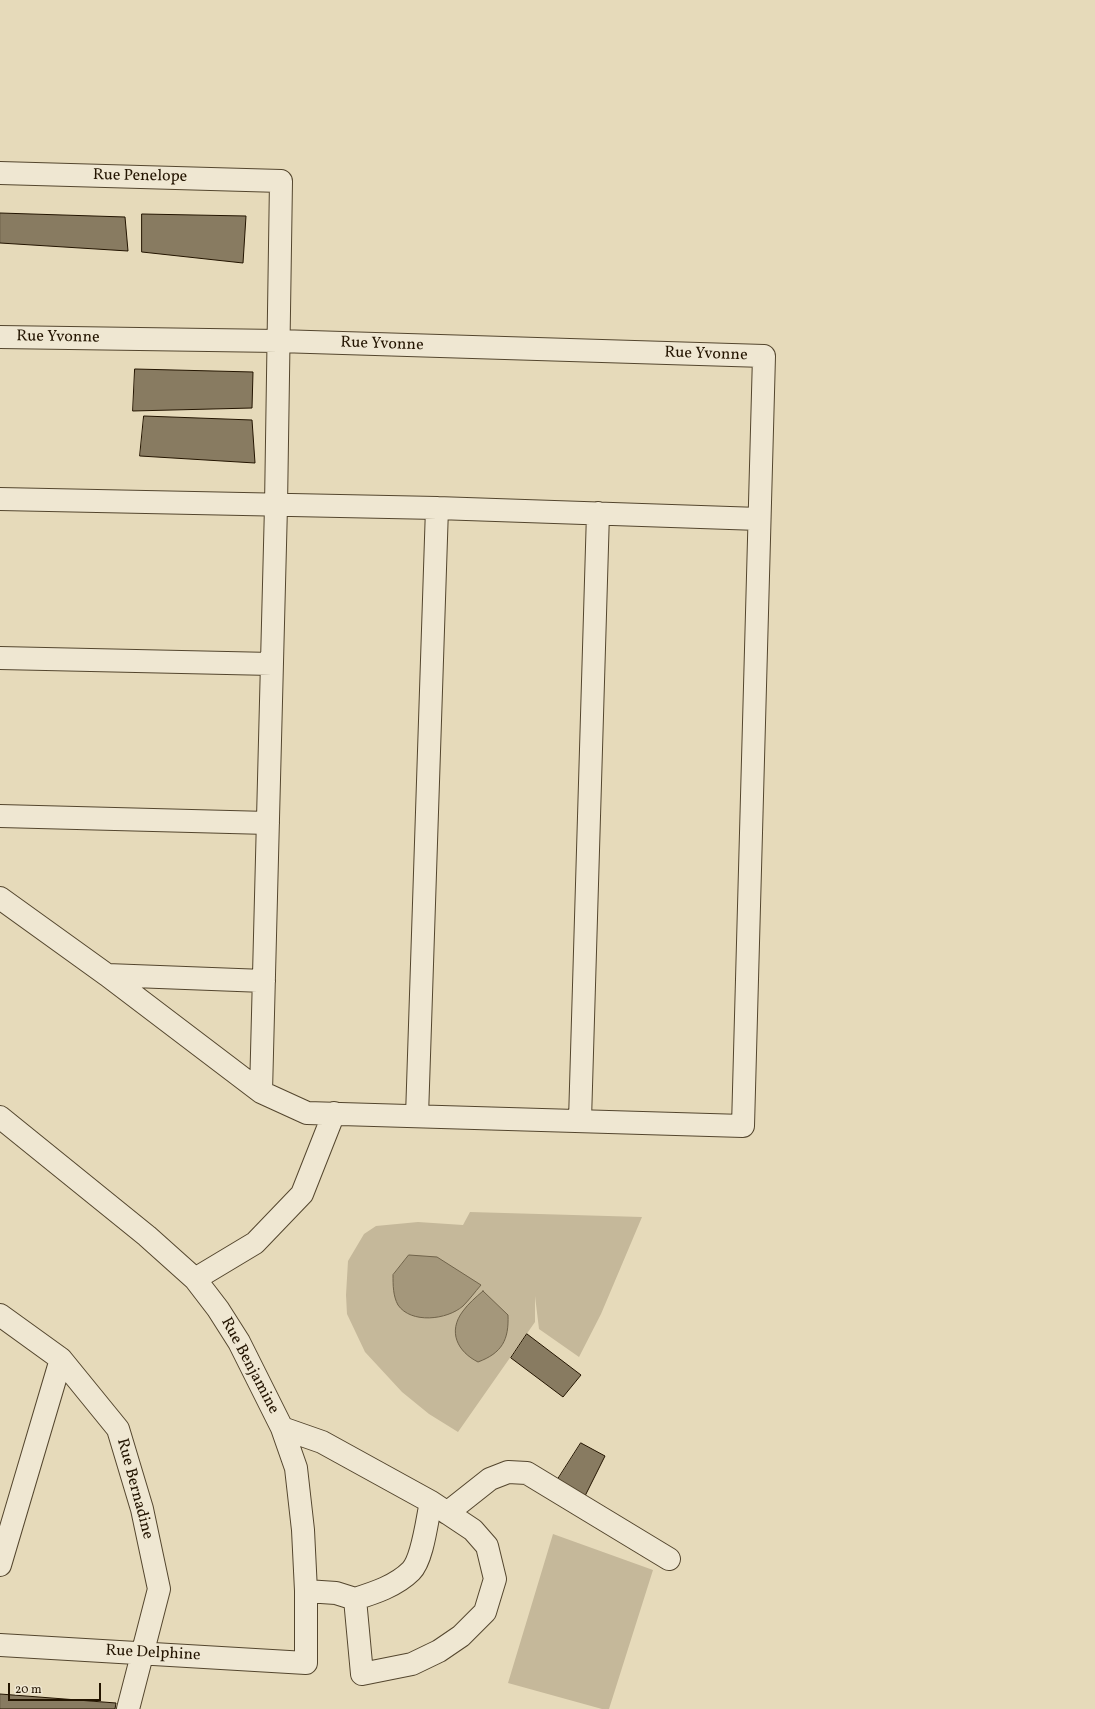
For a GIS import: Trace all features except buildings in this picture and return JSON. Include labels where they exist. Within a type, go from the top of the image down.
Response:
[{"type":"street","name":"Rue Penelope","points":[[0,173],[281,181],[278,341]]},
{"type":"street","name":"Rue Yvonne","points":[[0,336],[278,341],[764,356],[759,519]]},
{"type":"street","points":[[261,1092],[276,506],[278,341]]},
{"type":"street","points":[[0,500],[437,508],[759,519],[744,1126],[307,1112],[261,1092],[107,975],[0,898]]},
{"type":"street","points":[[417,1116],[437,508]]},
{"type":"street","points":[[580,1120],[598,513]]},
{"type":"street","points":[[0,658],[272,664]]},
{"type":"street","points":[[0,816],[268,823]]},
{"type":"street","points":[[107,975],[264,981]]},
{"type":"street","points":[[195,1279],[255,1244],[302,1194],[334,1113]]},
{"type":"street","name":"Rue Benjamine","points":[[0,1117],[147,1236],[195,1279],[218,1309],[239,1342],[282,1428],[296,1468],[303,1530],[306,1591],[306,1663]]},
{"type":"street","name":"Rue Bernadine","points":[[0,1315],[61,1359],[118,1429],[142,1509],[159,1589],[144,1653],[128,1709]]},
{"type":"street","points":[[0,1565],[61,1359]]},
{"type":"street","points":[[282,1428],[322,1442],[439,1508],[473,1530],[487,1546],[495,1579],[485,1612],[461,1636],[439,1651],[412,1664],[362,1674],[355,1599]]},
{"type":"street","points":[[306,1591],[336,1593],[355,1599],[382,1590],[412,1571],[439,1508],[490,1479],[508,1472],[527,1473],[670,1559]]},
{"type":"street","name":"Rue Delphine","points":[[0,1645],[306,1663]]},
{"type":"shaded area","points":[[470,1212],[642,1217],[601,1314],[579,1357],[539,1329],[535,1296],[535,1322],[458,1432],[429,1414],[402,1392],[365,1352],[347,1314],[346,1295],[348,1261],[364,1234],[376,1226],[418,1222],[463,1225]]},
{"type":"shaded area","points":[[409,1255],[437,1257],[481,1285],[463,1306],[456,1311],[439,1317],[429,1318],[411,1315],[404,1311],[396,1302],[393,1283],[393,1275]]},
{"type":"shaded area","points":[[483,1291],[508,1315],[508,1324],[505,1338],[498,1350],[478,1362],[465,1353],[460,1347],[455,1334],[458,1319],[465,1308]]},
{"type":"shaded area","points":[[553,1534],[653,1570],[609,1709],[602,1709],[508,1683]]}]
